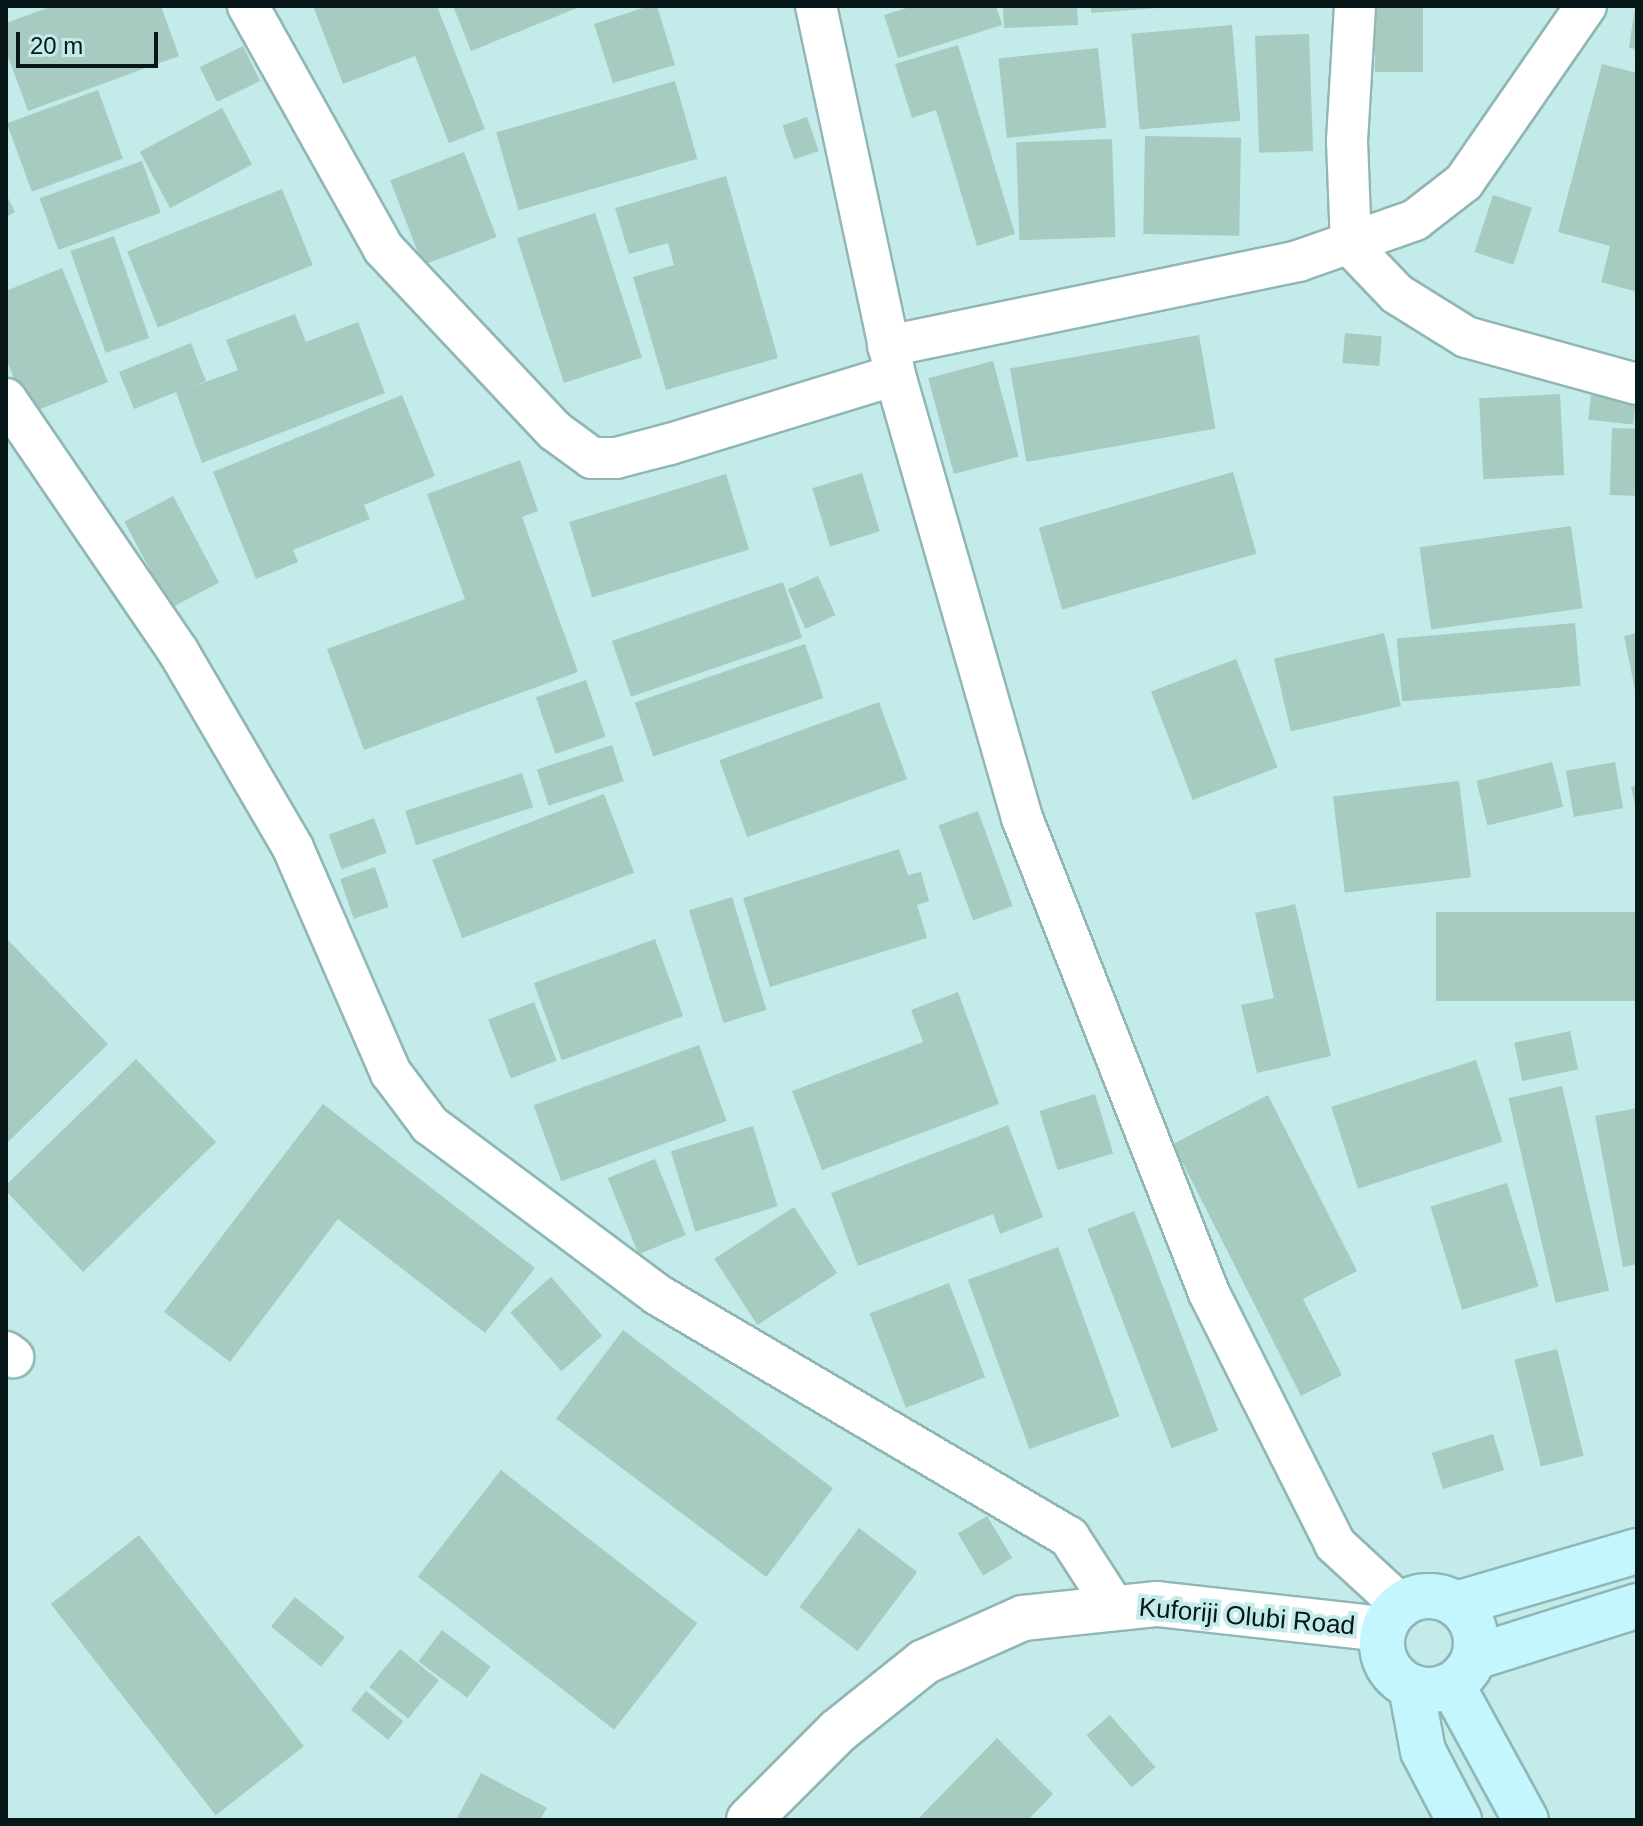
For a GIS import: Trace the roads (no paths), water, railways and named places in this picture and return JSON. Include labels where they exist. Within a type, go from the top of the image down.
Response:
[{"type":"main road","points":[[1637,1551],[1456,1604],[1428,1595],[1392,1617],[1384,1657],[1446,1677],[1637,1606]]},
{"type":"main road","points":[[1456,1604],[1474,1628],[1446,1677],[1423,1751],[1459,1820]]},
{"type":"main road","points":[[1446,1677],[1526,1820]]},
{"type":"street","points":[[248,6],[383,248],[555,431],[592,458],[616,458],[670,444],[892,360],[1351,246],[1415,220],[1464,182],[1586,6]]},
{"type":"street","points":[[816,6],[892,360],[1022,818],[1209,1293],[1335,1544],[1392,1617]]},
{"type":"street","points":[[1355,6],[1347,141],[1351,246],[1397,294],[1466,337],[1637,384]]},
{"type":"street","points":[[6,399],[178,651],[293,848],[391,1073],[430,1125],[658,1295],[1069,1537],[1115,1608]]},
{"type":"street","name":"Kuforiji Olubi Road","points":[[749,1820],[838,1731],[924,1662],[1023,1618],[1157,1604],[1392,1617]]}]
